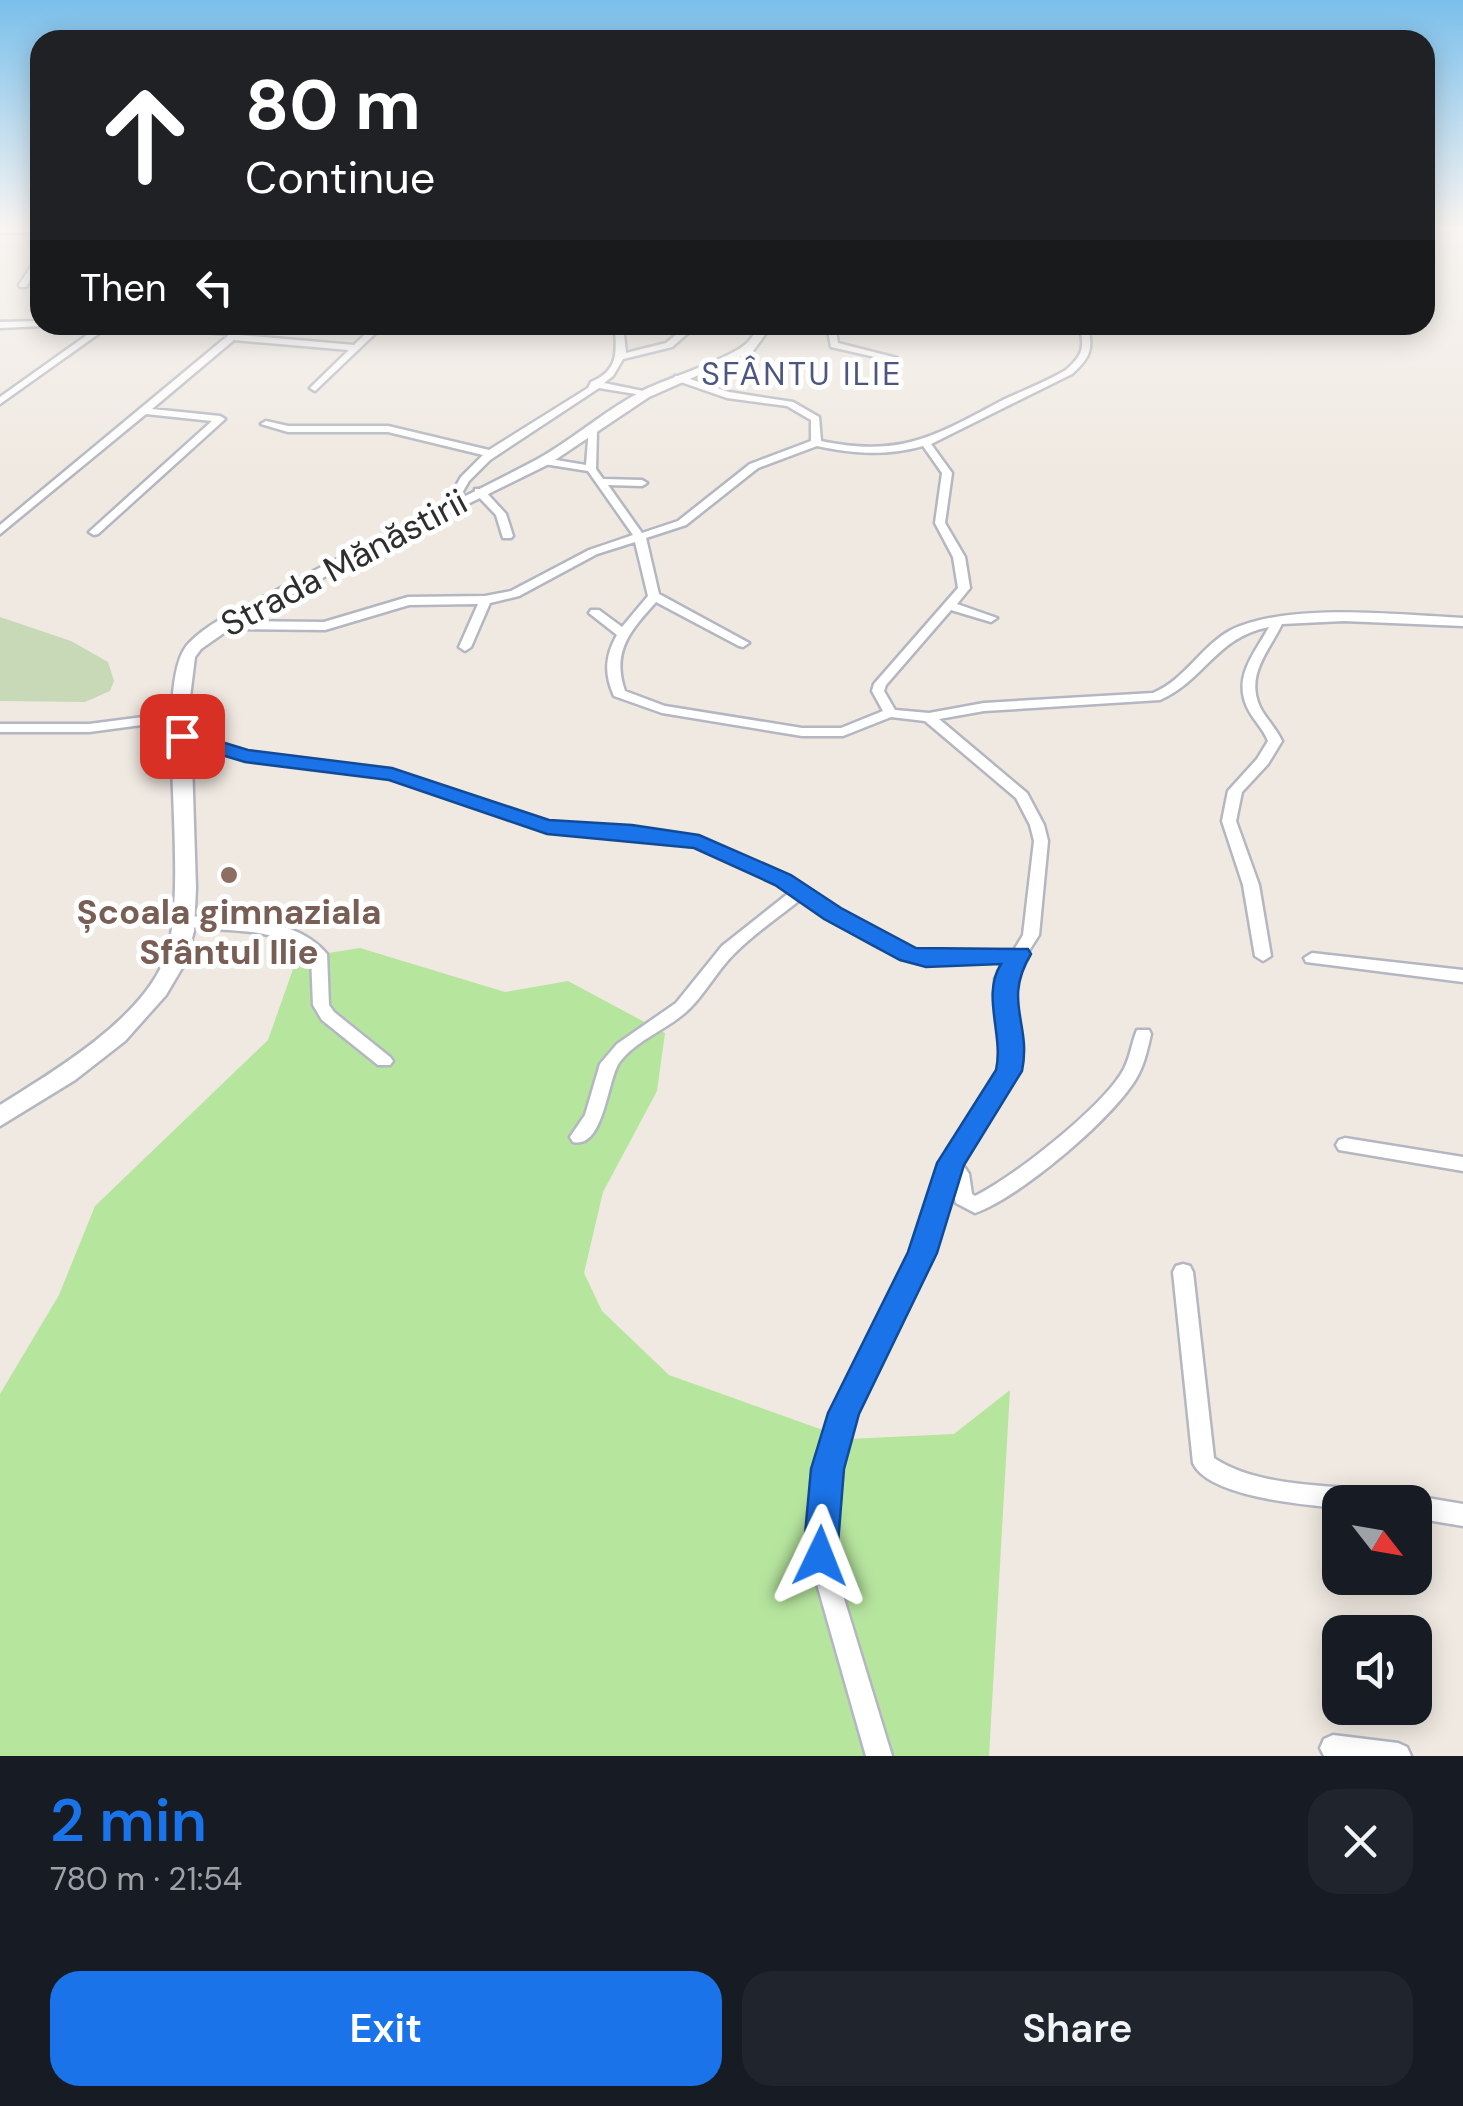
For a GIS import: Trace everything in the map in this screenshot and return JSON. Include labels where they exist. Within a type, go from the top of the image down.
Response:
[{"type":"street","points":[[0,325],[30,324]]},
{"type":"street","points":[[0,401],[92,335]]},
{"type":"street","points":[[0,532],[233,335]]},
{"type":"street","points":[[266,335],[358,348]]},
{"type":"street","points":[[315,388],[370,335]]},
{"type":"street","points":[[619,335],[620,357]]},
{"type":"street","points":[[450,505],[487,453],[594,384],[620,357],[669,345],[681,335]]},
{"type":"street","name":"Strada Mănăstirii","points":[[0,1117],[68,1074],[139,1014],[174,963],[185,921],[182,726],[188,657],[225,625],[450,505],[544,461],[645,394],[748,348],[758,335]]},
{"type":"street","points":[[832,335],[834,345],[894,358]]},
{"type":"street","points":[[225,625],[325,626],[408,600],[485,600],[528,589],[592,552],[697,515],[754,466],[816,444],[861,452],[928,446],[1071,372],[1088,346],[1086,335]]},
{"type":"street","points":[[678,378],[727,395],[797,407],[816,419],[816,444]]},
{"type":"street","points":[[594,384],[645,394]]},
{"type":"street","points":[[94,532],[220,419],[145,411]]},
{"type":"street","points":[[266,424],[288,429],[388,429],[487,453]]},
{"type":"street","points":[[591,469],[592,430]]},
{"type":"street","points":[[890,714],[878,691],[893,666],[952,606],[964,588],[964,577],[940,523],[947,473],[928,446]]},
{"type":"street","points":[[544,461],[591,469],[602,482],[614,507],[640,538],[654,596],[743,642]]},
{"type":"street","points":[[602,482],[642,483]]},
{"type":"street","points":[[479,492],[500,514],[507,536]]},
{"type":"street","points":[[654,596],[620,632],[614,684],[619,693],[635,703],[826,734],[859,728],[890,714],[929,717],[984,708],[1155,697],[1173,688],[1234,633],[1276,624],[1327,619],[1463,622]]},
{"type":"street","points":[[465,647],[485,600]]},
{"type":"street","points":[[952,606],[991,618]]},
{"type":"street","points":[[595,614],[620,632]]},
{"type":"street","points":[[1263,956],[1251,885],[1229,821],[1235,791],[1263,762],[1274,741],[1253,708],[1246,683],[1250,665],[1276,624]]},
{"type":"street","points":[[878,1756],[820,1556],[828,1469],[844,1413],[923,1253],[950,1163],[1009,1071],[1012,1056],[1004,979],[1031,934],[1041,842],[1022,796],[929,717]]},
{"type":"street","points":[[0,728],[182,726],[245,756],[392,774],[547,827],[632,832],[699,842],[800,891],[908,954],[926,959],[1019,954]]},
{"type":"street","points":[[579,1137],[593,1117],[609,1064],[623,1048],[682,1007],[728,950],[800,891]]},
{"type":"street","points":[[185,921],[285,932],[308,943],[319,954],[321,1005],[328,1016],[384,1061]]},
{"type":"street","points":[[1312,958],[1463,976]]},
{"type":"street","points":[[950,1163],[960,1174],[963,1198],[968,1203],[975,1205],[1005,1189],[1118,1090],[1137,1060],[1142,1034]]},
{"type":"street","points":[[1345,1145],[1463,1164]]},
{"type":"street","points":[[1182,1272],[1204,1463],[1225,1477],[1250,1484],[1322,1494]]},
{"type":"street","points":[[1432,1510],[1463,1515]]},
{"type":"street","points":[[1333,1748],[1398,1756]]},
{"type":"green space","points":[[0,617],[71,641],[108,662],[114,681],[110,691],[85,702],[0,701]]},
{"type":"green space","points":[[360,948],[505,992],[568,981],[665,1033],[657,1091],[603,1192],[584,1273],[602,1311],[669,1375],[848,1439],[954,1434],[1010,1390],[989,1756],[0,1756],[0,1394],[59,1295],[95,1206],[268,1040],[297,958]]},
{"type":"place","name":"Școala gimnaziala Sfântul Ilie","points":[[229,875]]},
{"type":"district","name":"SFÂNTU ILIE","points":[[802,374]]},
{"type":"route","points":[[182,736],[245,756],[392,774],[547,827],[675,836],[699,842],[783,880],[862,930],[926,959],[1019,954],[1006,972],[1003,989],[1012,1062],[950,1163],[923,1253],[844,1413],[820,1516],[820,1556]]}]
